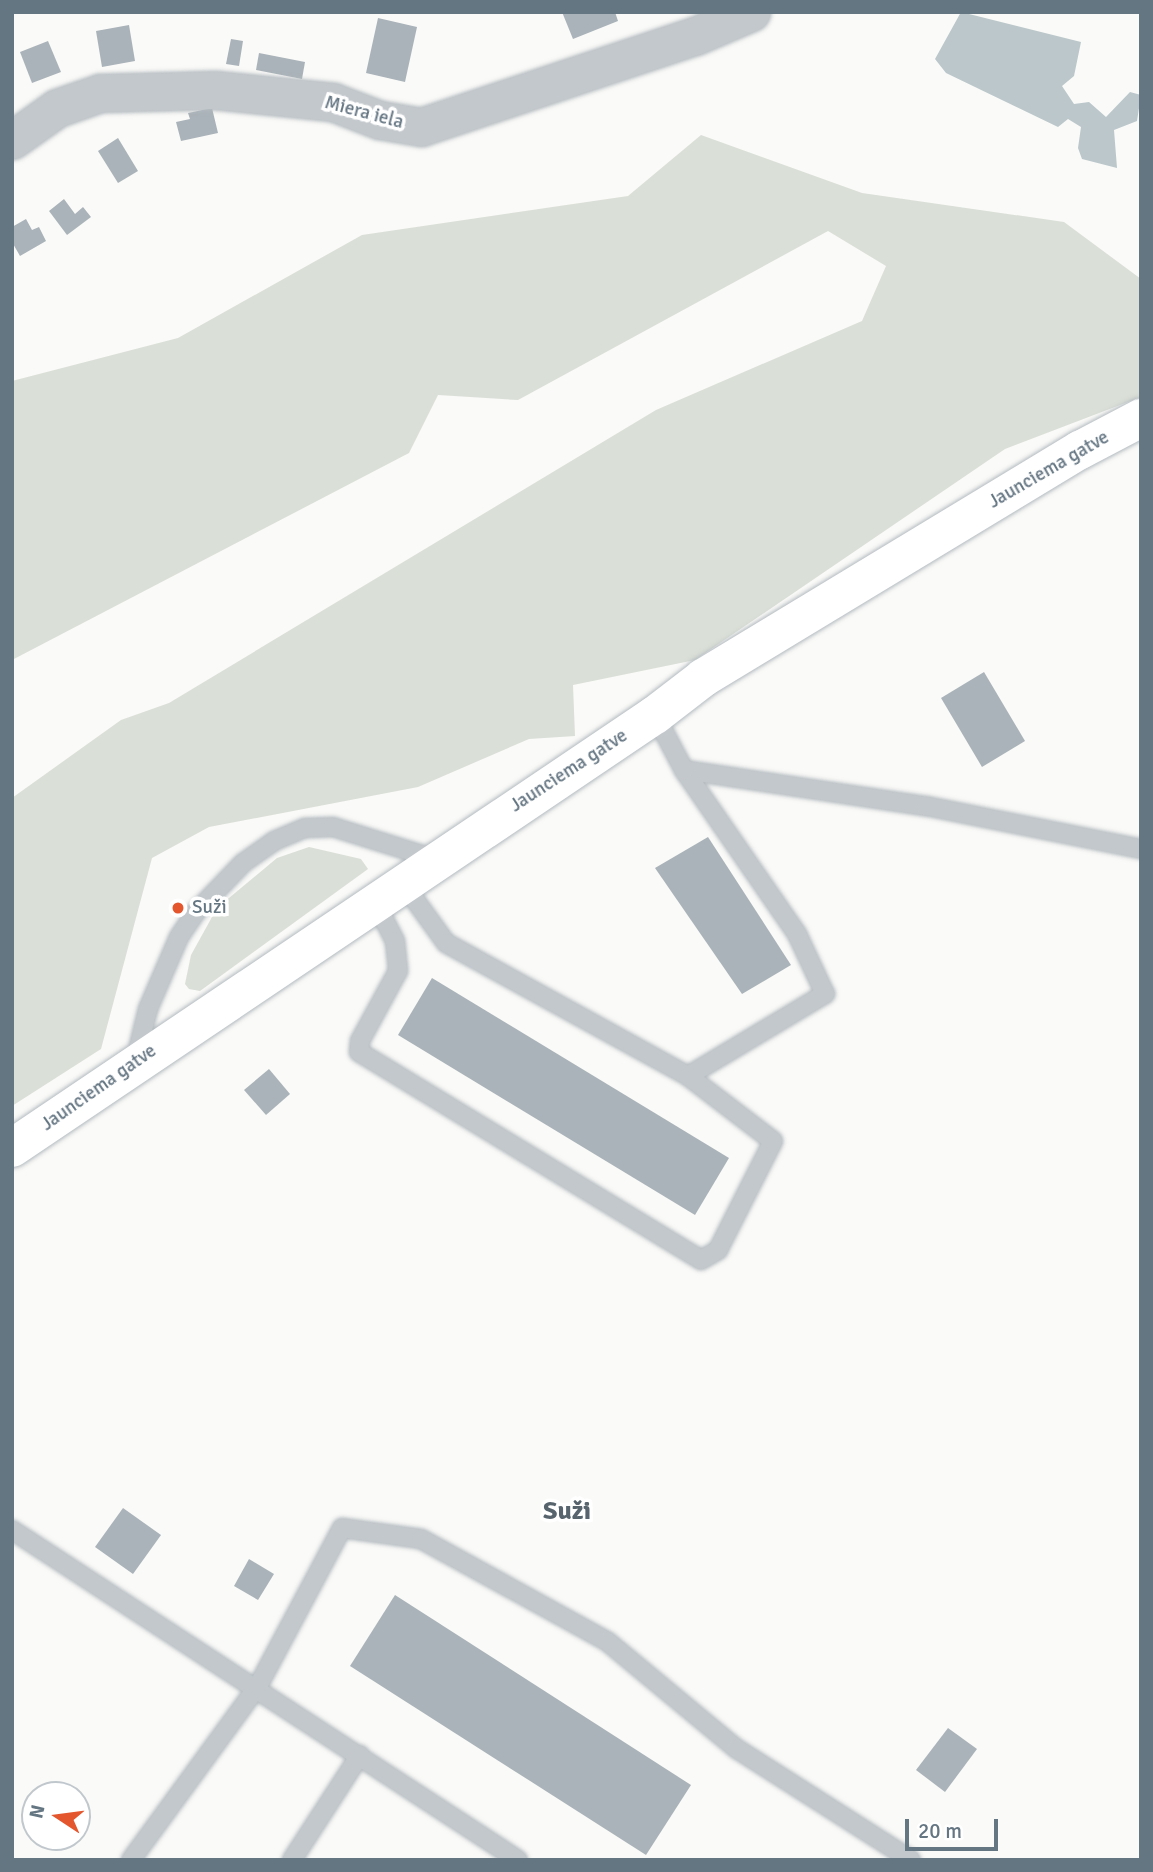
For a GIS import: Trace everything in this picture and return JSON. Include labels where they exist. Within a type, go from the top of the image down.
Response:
[{"type":"main road","name":"Jaunciema gatve","points":[[12,1148],[435,859],[655,715],[702,678],[1080,450],[1141,418]]},
{"type":"street","name":"Miera iela","points":[[12,140],[57,108],[100,93],[215,90],[333,102],[380,120],[421,127],[695,37],[751,12]]},
{"type":"lane","points":[[655,715],[684,770],[797,934],[825,994],[688,1076]]},
{"type":"lane","points":[[684,770],[926,806],[1141,849]]},
{"type":"lane","points":[[134,1064],[148,1009],[179,937],[196,912],[243,863],[274,841],[305,828],[333,827],[435,859]]},
{"type":"lane","points":[[388,891],[446,943],[688,1076],[773,1141],[718,1250],[701,1260],[359,1052],[360,1041],[398,971],[388,891]]},
{"type":"lane","points":[[131,1860],[258,1686],[342,1528],[421,1539],[608,1642],[737,1749],[911,1860]]},
{"type":"lane","points":[[12,1530],[258,1686],[518,1860]]},
{"type":"lane","points":[[292,1860],[360,1755]]},
{"type":"shaded area","points":[[961,12],[1081,42],[1074,76],[1062,86],[1074,104],[1089,102],[1106,117],[1130,92],[1141,95],[1137,121],[1114,130],[1117,168],[1082,159],[1078,148],[1081,127],[1068,119],[1058,127],[946,73],[935,59]]},
{"type":"shaded area","points":[[701,135],[862,193],[1064,222],[1141,279],[1141,397],[1005,449],[695,660],[573,685],[575,736],[529,739],[418,787],[209,827],[152,858],[101,1049],[12,1106],[12,798],[121,720],[169,703],[656,410],[862,321],[886,266],[828,231],[518,400],[438,395],[409,453],[12,660],[12,381],[178,338],[362,235],[628,196]]},
{"type":"shaded area","points":[[309,847],[361,859],[368,869],[200,991],[189,989],[185,984],[191,955],[217,908],[277,858]]},
{"type":"building","points":[[562,12],[615,12],[618,21],[573,39]]},
{"type":"building","points":[[378,18],[417,27],[405,82],[366,73]]},
{"type":"building","points":[[129,25],[135,61],[102,67],[96,31]]},
{"type":"building","points":[[231,39],[243,41],[239,66],[226,64]]},
{"type":"building","points":[[48,41],[61,72],[32,83],[20,52]]},
{"type":"building","points":[[259,53],[305,62],[302,79],[256,70]]},
{"type":"building","points":[[212,108],[218,133],[181,141],[176,122],[190,119],[188,113]]},
{"type":"building","points":[[118,138],[138,171],[118,183],[98,151]]},
{"type":"building","points":[[64,199],[75,214],[83,207],[91,217],[67,235],[49,211]]},
{"type":"building","points":[[26,219],[32,230],[39,227],[46,241],[20,256],[12,242],[12,227]]},
{"type":"building","points":[[984,672],[1025,741],[982,767],[941,698]]},
{"type":"building","points":[[708,837],[791,965],[742,994],[655,868]]},
{"type":"building","points":[[432,978],[729,1158],[695,1215],[398,1035]]},
{"type":"building","points":[[269,1069],[290,1094],[266,1115],[244,1090]]},
{"type":"building","points":[[123,1508],[161,1535],[133,1574],[95,1547]]},
{"type":"building","points":[[249,1559],[274,1574],[258,1600],[234,1586]]},
{"type":"building","points":[[395,1595],[691,1785],[646,1855],[350,1666]]},
{"type":"building","points":[[948,1728],[977,1749],[945,1792],[916,1770]]},
{"type":"place","name":"Suži","points":[[178,908]]},
{"type":"district","name":"Suži","points":[[567,1512]]}]
